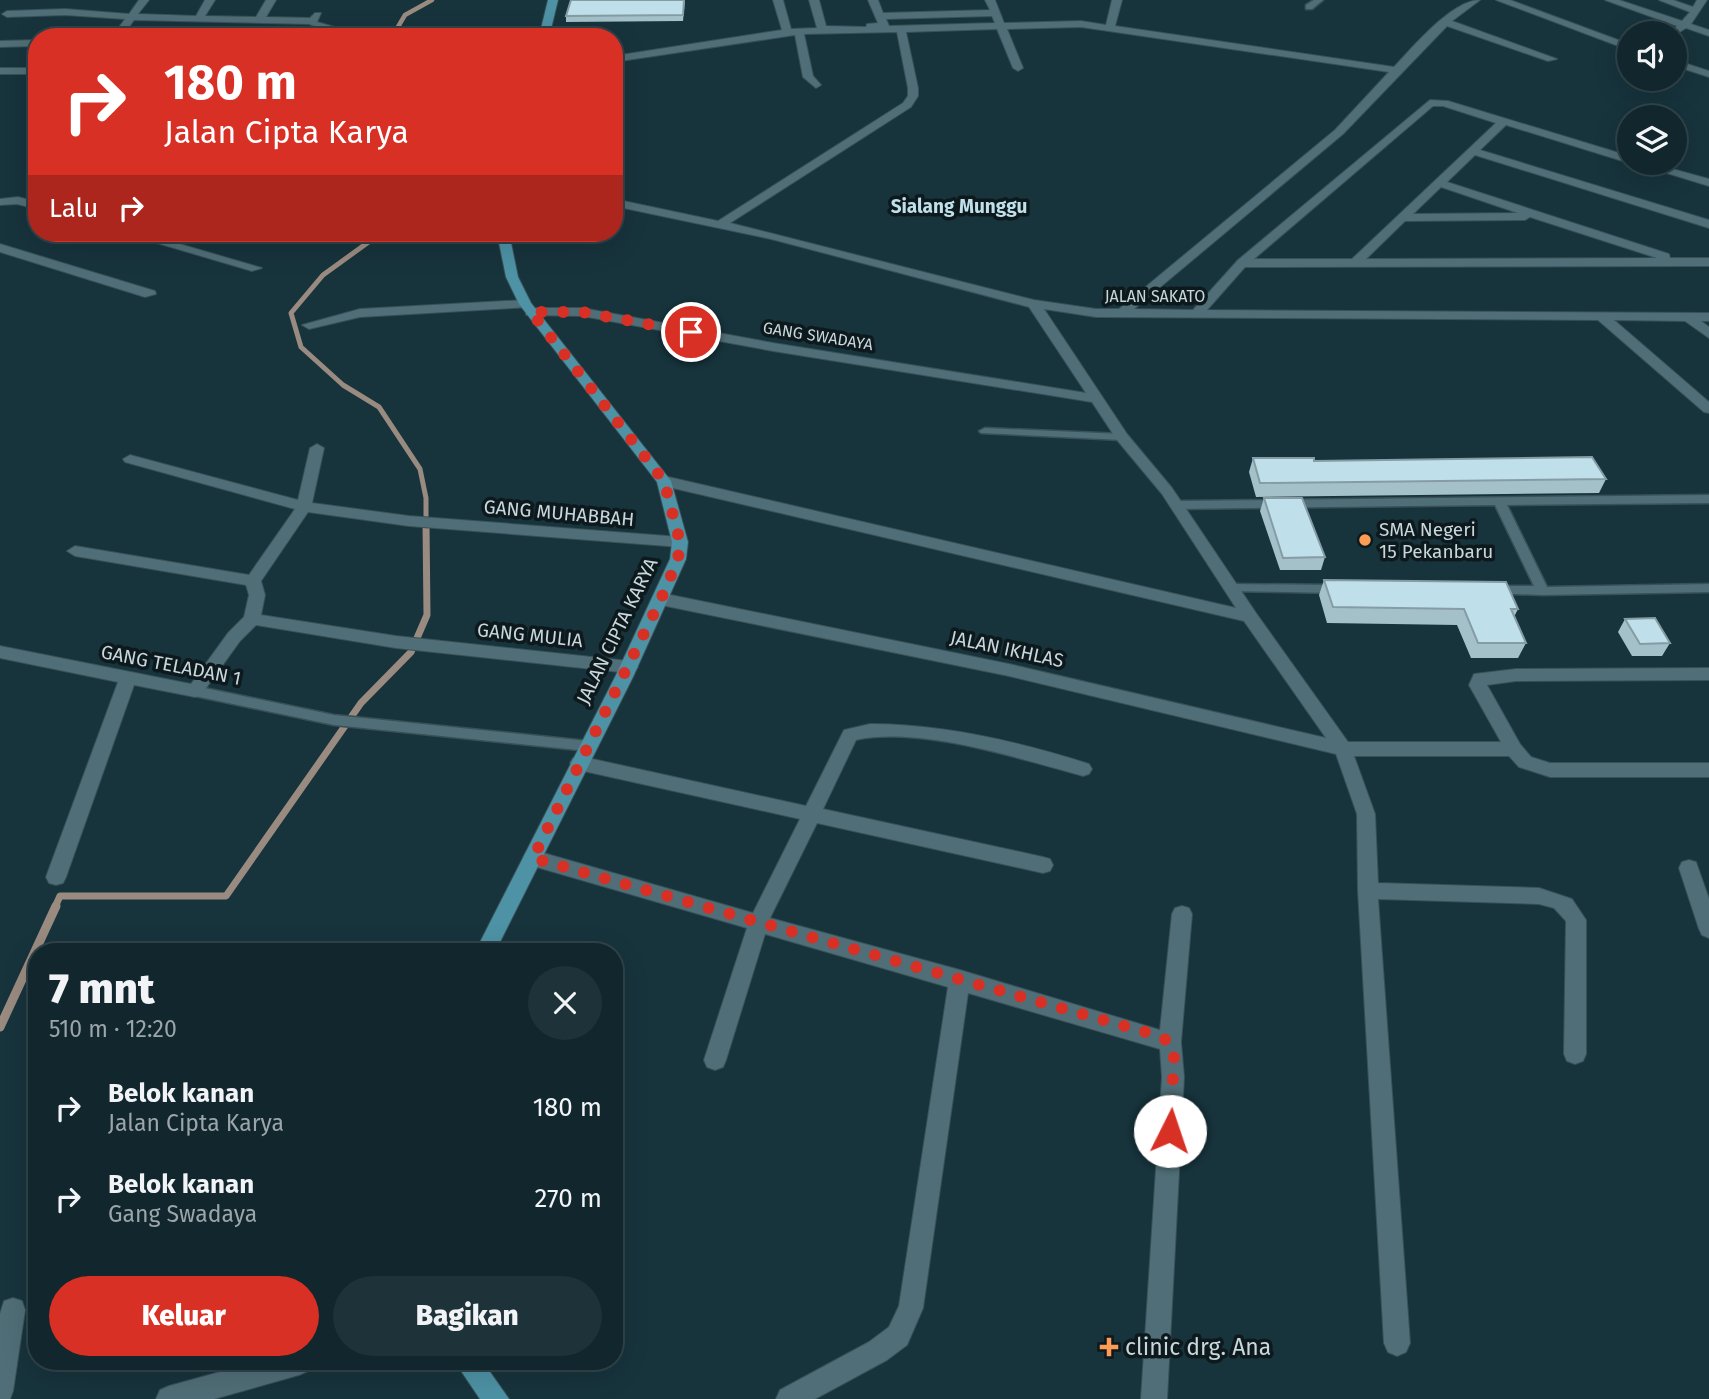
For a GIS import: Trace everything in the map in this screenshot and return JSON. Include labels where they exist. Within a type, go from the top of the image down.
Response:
[{"type":"main road","points":[[546,28],[553,0]]},
{"type":"main road","name":"JALAN CIPTA KARYA","points":[[490,943],[629,667],[678,559],[680,542],[664,481],[528,308],[512,277],[505,242]]},
{"type":"main road","points":[[474,1370],[496,1399]]},
{"type":"street","points":[[72,13],[83,0]]},
{"type":"street","points":[[125,28],[144,0]]},
{"type":"street","points":[[198,19],[210,0]]},
{"type":"street","points":[[259,21],[271,0]]},
{"type":"street","points":[[778,0],[787,32]]},
{"type":"street","points":[[814,0],[822,29],[884,26],[873,0]]},
{"type":"street","points":[[990,0],[1018,68]]},
{"type":"street","points":[[1110,28],[1117,0]]},
{"type":"street","points":[[1122,313],[1339,131],[1396,69],[1445,22],[1475,0]]},
{"type":"street","points":[[1501,0],[1617,43]]},
{"type":"street","points":[[1610,0],[1672,21]]},
{"type":"street","points":[[1664,0],[1709,5]]},
{"type":"street","points":[[3,17],[13,3]]},
{"type":"street","points":[[1687,21],[1698,4]]},
{"type":"street","points":[[3,17],[72,13],[259,21],[315,18],[318,26],[326,28]]},
{"type":"street","points":[[880,16],[996,13]]},
{"type":"street","points":[[1445,22],[1552,59]]},
{"type":"street","points":[[623,58],[787,32],[1081,24],[1396,69]]},
{"type":"street","points":[[1687,26],[1709,33]]},
{"type":"street","points":[[720,225],[907,104],[913,96],[913,88],[901,30]]},
{"type":"street","points":[[799,33],[808,77],[816,85]]},
{"type":"street","points":[[0,44],[28,43]]},
{"type":"street","points":[[1687,66],[1709,74]]},
{"type":"street","points":[[0,71],[28,71]]},
{"type":"street","points":[[1197,313],[1242,263],[1430,103],[1444,103],[1617,156]]},
{"type":"street","points":[[1355,263],[1503,122]]},
{"type":"street","points":[[1473,151],[1709,224]]},
{"type":"street","points":[[1681,175],[1709,183]]},
{"type":"street","points":[[1439,183],[1679,262]]},
{"type":"street","points":[[0,202],[18,200],[28,203]]},
{"type":"street","name":"JALAN SAKATO","points":[[623,204],[720,225],[1034,304],[1122,313],[1709,317]]},
{"type":"street","points":[[1402,218],[1538,215]]},
{"type":"street","points":[[162,242],[256,268]]},
{"type":"street","points":[[0,247],[150,294]]},
{"type":"street","points":[[1242,263],[1709,262]]},
{"type":"street","points":[[1034,304],[1122,437],[1176,505],[1250,617],[1343,749],[1366,814],[1368,891],[1397,1343]]},
{"type":"street","name":"GANG SWADAYA","points":[[309,325],[360,313],[528,308],[582,312],[773,347],[1099,399]]},
{"type":"street","points":[[1601,315],[1709,409]]},
{"type":"street","points":[[1687,317],[1709,334]]},
{"type":"street","points":[[253,581],[304,507],[317,447]]},
{"type":"street","points":[[130,459],[304,507]]},
{"type":"street","points":[[664,481],[1250,617]]},
{"type":"street","name":"GANG MUHABBAH","points":[[304,507],[409,521],[680,542]]},
{"type":"street","points":[[75,551],[253,581]]},
{"type":"street","points":[[195,691],[234,637],[251,619],[257,595],[253,581]]},
{"type":"street","name":"JALAN IKHLAS","points":[[661,599],[1009,670],[1343,749],[1514,748]]},
{"type":"street","name":"GANG MULIA","points":[[251,619],[427,646],[629,667]]},
{"type":"street","name":"GANG TELADAN 1","points":[[0,652],[195,691]]},
{"type":"street","points":[[1709,674],[1516,675],[1480,678],[1478,685],[1525,762],[1550,770],[1709,770]]},
{"type":"street","points":[[56,877],[128,678]]},
{"type":"street","points":[[715,1060],[759,921],[850,735],[874,728],[992,745],[1083,769]]},
{"type":"street","points":[[579,763],[1042,865]]},
{"type":"street","points":[[533,858],[960,979],[1170,1042]]},
{"type":"street","points":[[1689,868],[1709,929]]},
{"type":"street","points":[[1368,891],[1539,896],[1558,899],[1569,906],[1576,920],[1575,1054]]},
{"type":"street","points":[[1154,1399],[1173,1077],[1170,1042],[1182,914]]},
{"type":"street","points":[[789,1399],[878,1352],[898,1336],[911,1308],[960,979]]},
{"type":"street","points":[[0,1391],[13,1310]]},
{"type":"street","points":[[169,1399],[271,1370]]},
{"type":"lane","points":[[1309,7],[1319,0]]},
{"type":"lane","points":[[985,431],[1122,437]]},
{"type":"lane","points":[[1176,505],[1709,499]]},
{"type":"lane","points":[[1499,501],[1543,591]]},
{"type":"lane","points":[[1231,588],[1353,589]]},
{"type":"lane","points":[[1475,590],[1709,588]]},
{"type":"lane","name":"GANG TELADAN 1","points":[[195,691],[334,720],[588,746]]},
{"type":"building","points":[[571,0],[684,0],[683,15],[566,16]]},
{"type":"building","points":[[1592,457],[1606,479],[1260,483],[1253,458],[1314,458],[1314,461]]},
{"type":"building","points":[[1264,498],[1302,498],[1325,557],[1283,558]]},
{"type":"building","points":[[1324,580],[1506,582],[1518,609],[1511,609],[1526,643],[1478,643],[1464,609],[1333,607]]},
{"type":"building","points":[[1655,618],[1670,643],[1640,644],[1625,619]]},
{"type":"waterway","points":[[397,28],[405,15],[432,0]]},
{"type":"waterway","points":[[369,242],[323,275],[291,313],[301,347],[343,385],[379,407],[420,469],[426,498],[426,524]]},
{"type":"waterway","points":[[55,907],[60,896],[226,896],[361,703],[411,652],[427,615],[426,524]]},
{"type":"waterway","points":[[39,943],[56,906]]},
{"type":"waterway","points":[[0,1027],[28,966]]},
{"type":"place","name":"SMA Negeri 15 Pekanbaru","points":[[1365,540]]},
{"type":"place","name":"clinic drg. Ana","points":[[1109,1347]]},
{"type":"district","name":"Sialang Munggu","points":[[959,206]]},
{"type":"route","points":[[691,332],[582,312],[531,312],[664,481],[676,518],[680,542],[678,559],[661,599],[533,858],[1156,1035],[1170,1042],[1174,1058],[1170,1131]]}]
